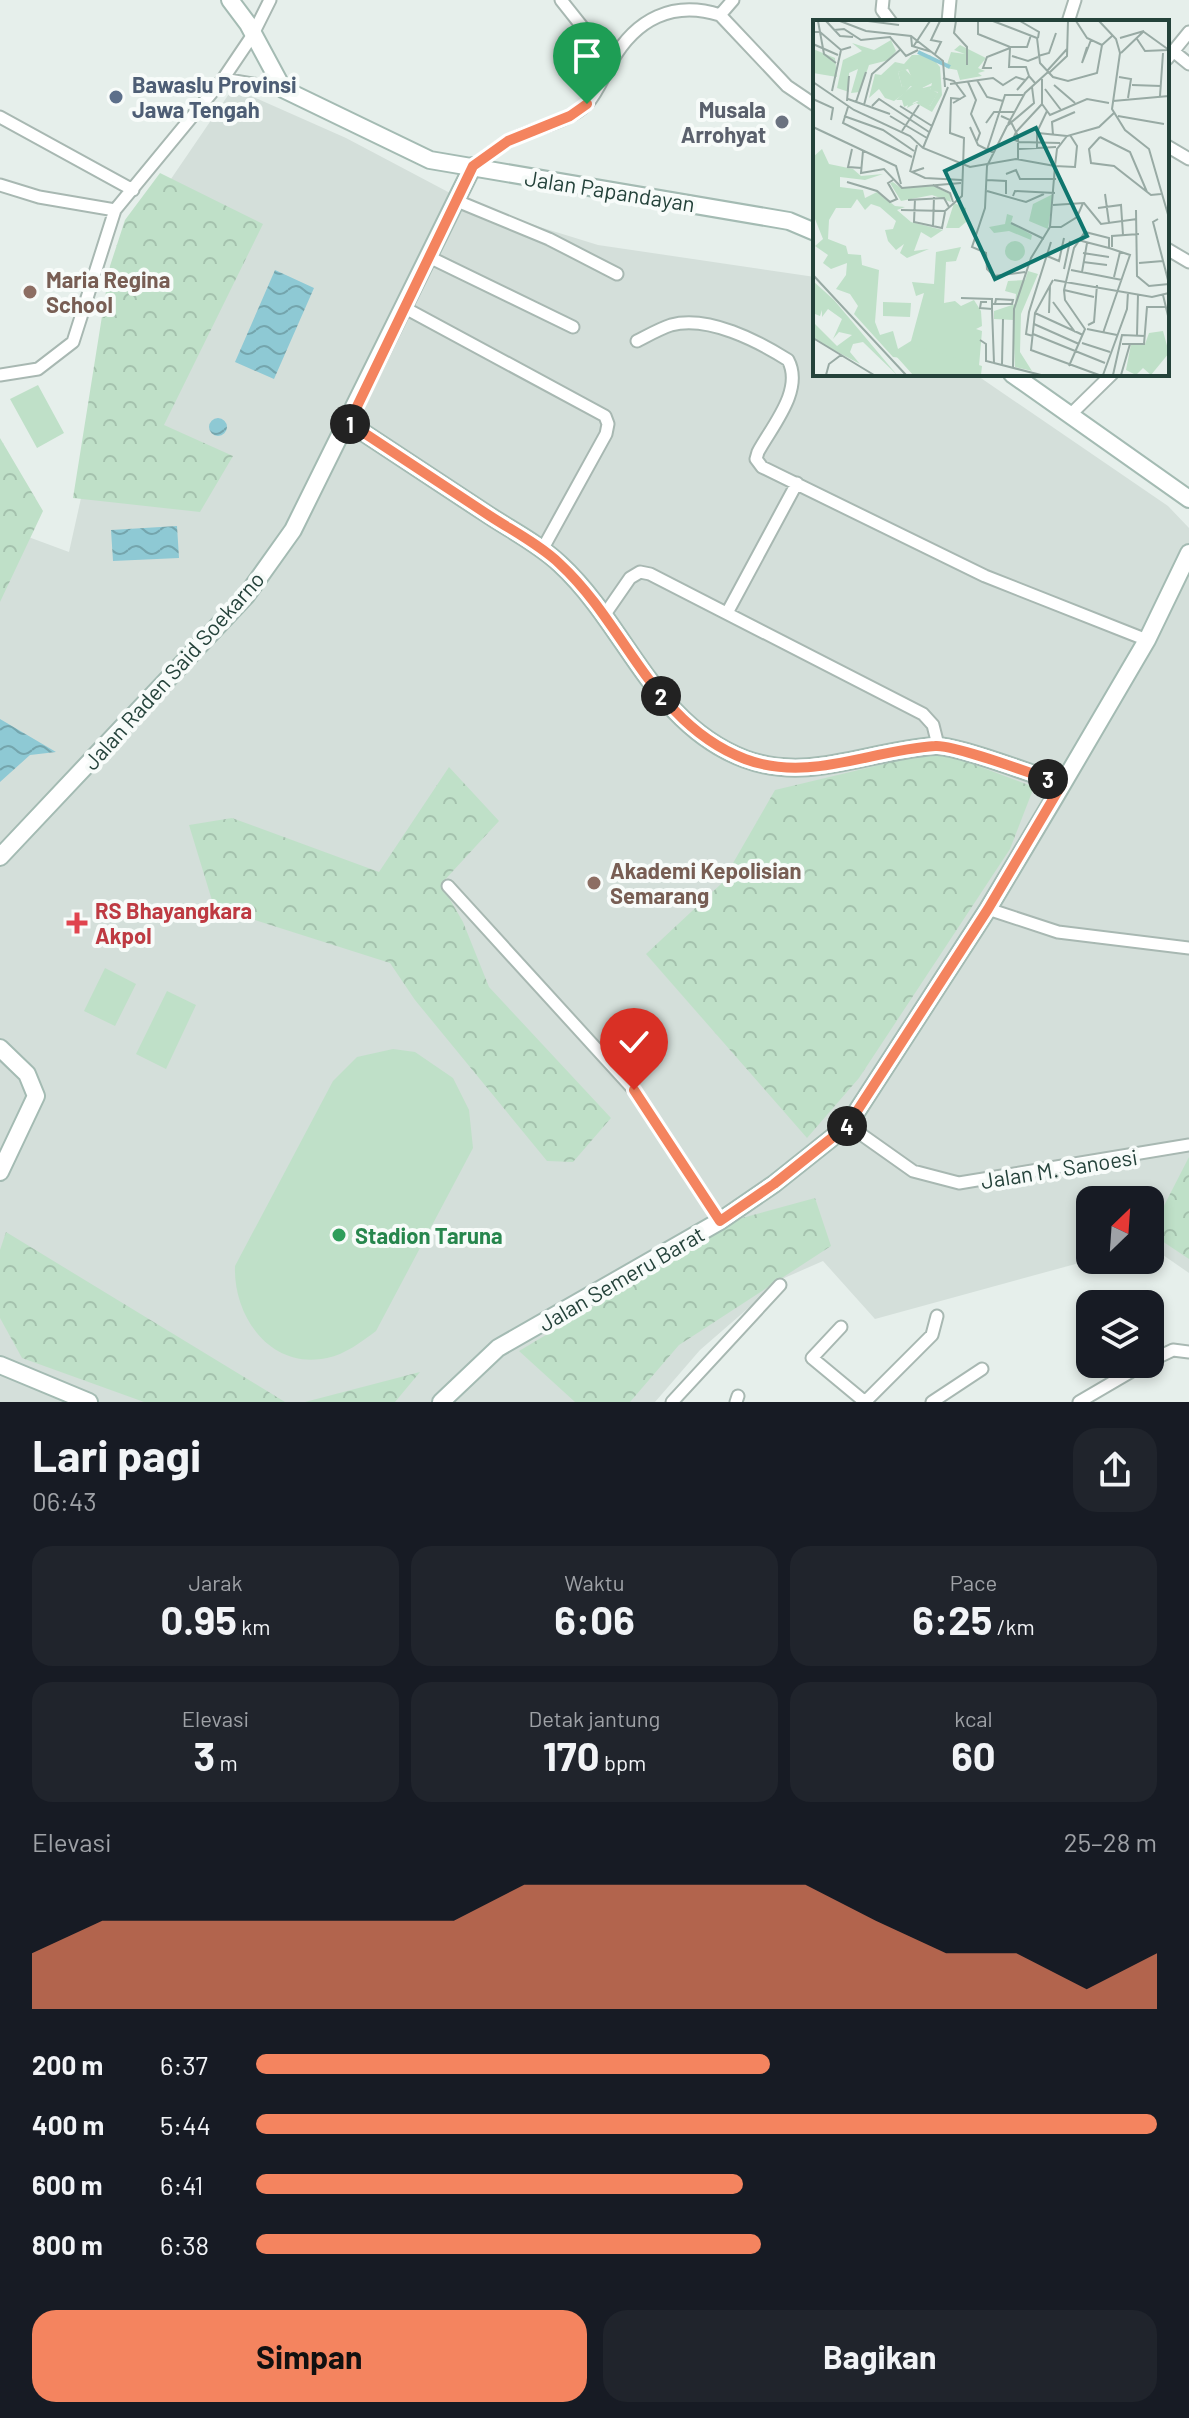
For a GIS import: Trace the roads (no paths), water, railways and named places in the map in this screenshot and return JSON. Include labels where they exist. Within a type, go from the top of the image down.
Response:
[{"type":"street","points":[[230,0],[283,89]]},
{"type":"street","points":[[0,375],[38,369],[73,342],[115,210],[223,79],[252,36],[270,0]]},
{"type":"street","points":[[561,0],[611,63]]},
{"type":"street","points":[[720,15],[733,0]]},
{"type":"street","points":[[883,0],[882,10],[890,20]]},
{"type":"street","points":[[948,20],[950,0]]},
{"type":"street","points":[[1069,20],[1075,0]]},
{"type":"street","points":[[473,166],[508,141],[570,116],[587,104],[611,63],[639,26],[674,8],[699,8],[720,15],[787,86],[813,104]]},
{"type":"street","points":[[1189,32],[1170,55],[1189,64]]},
{"type":"street","points":[[223,79],[283,89]]},
{"type":"street","name":"Jalan Papandayan","points":[[283,89],[430,160],[789,221],[813,231]]},
{"type":"street","points":[[0,117],[133,190]]},
{"type":"street","points":[[1169,147],[1189,159]]},
{"type":"street","name":"Jalan Raden Said Soekarno","points":[[0,857],[246,596],[293,530],[349,423],[473,166]]},
{"type":"street","points":[[0,185],[39,197],[115,210]]},
{"type":"street","points":[[457,201],[549,239],[617,274]]},
{"type":"street","points":[[1169,250],[1189,262]]},
{"type":"street","points":[[429,257],[573,327]]},
{"type":"street","points":[[405,308],[605,416],[606,434],[542,550]]},
{"type":"street","points":[[637,341],[672,325],[707,325],[761,344],[788,360],[793,369],[791,392],[756,459],[762,467],[985,576],[1147,640]]},
{"type":"street","points":[[1015,376],[1189,499]]},
{"type":"street","points":[[1069,416],[1110,376]]},
{"type":"street","points":[[349,423],[561,564],[603,617],[639,670],[679,717],[714,745],[747,760],[786,769],[818,768],[938,745],[1062,784]]},
{"type":"street","points":[[727,613],[797,483]]},
{"type":"street","name":"Jalan Semeru Barat","points":[[441,1402],[498,1348],[720,1221],[774,1184],[848,1125],[988,909],[1147,640],[1189,553]]},
{"type":"street","points":[[603,617],[630,578],[640,572],[923,714],[933,725],[938,745]]},
{"type":"street","points":[[448,886],[634,1090],[720,1221]]},
{"type":"street","points":[[988,909],[1058,932],[1189,948]]},
{"type":"street","points":[[0,1048],[27,1074],[36,1096],[0,1172]]},
{"type":"street","name":"Jalan M. Sanoesi","points":[[848,1125],[913,1171],[959,1183],[1189,1145]]},
{"type":"street","points":[[672,1402],[780,1285]]},
{"type":"street","points":[[841,1327],[812,1358],[865,1402],[932,1335],[938,1322],[937,1316]]},
{"type":"street","points":[[1164,1354],[1173,1350],[1189,1352]]},
{"type":"street","points":[[1,1369],[89,1402]]},
{"type":"street","points":[[932,1402],[982,1369]]},
{"type":"street","points":[[1080,1402],[1120,1378]]},
{"type":"water","points":[[275,270],[314,288],[274,379],[235,362]]},
{"type":"water","points":[[218,418],[227,427],[218,436],[209,427]]},
{"type":"water","points":[[177,526],[179,558],[113,561],[111,530]]},
{"type":"water","points":[[0,719],[56,752],[30,755],[0,782]]},
{"type":"place","name":"Bawaslu Provinsi Jawa Tengah","points":[[116,97]]},
{"type":"place","name":"Musala Arrohyat","points":[[782,122]]},
{"type":"place","name":"Maria Regina School","points":[[30,292]]},
{"type":"place","name":"Akademi Kepolisian Semarang","points":[[594,883]]},
{"type":"place","name":"RS Bhayangkara Akpol","points":[[77,923]]},
{"type":"place","name":"Stadion Taruna","points":[[339,1235]]}]
